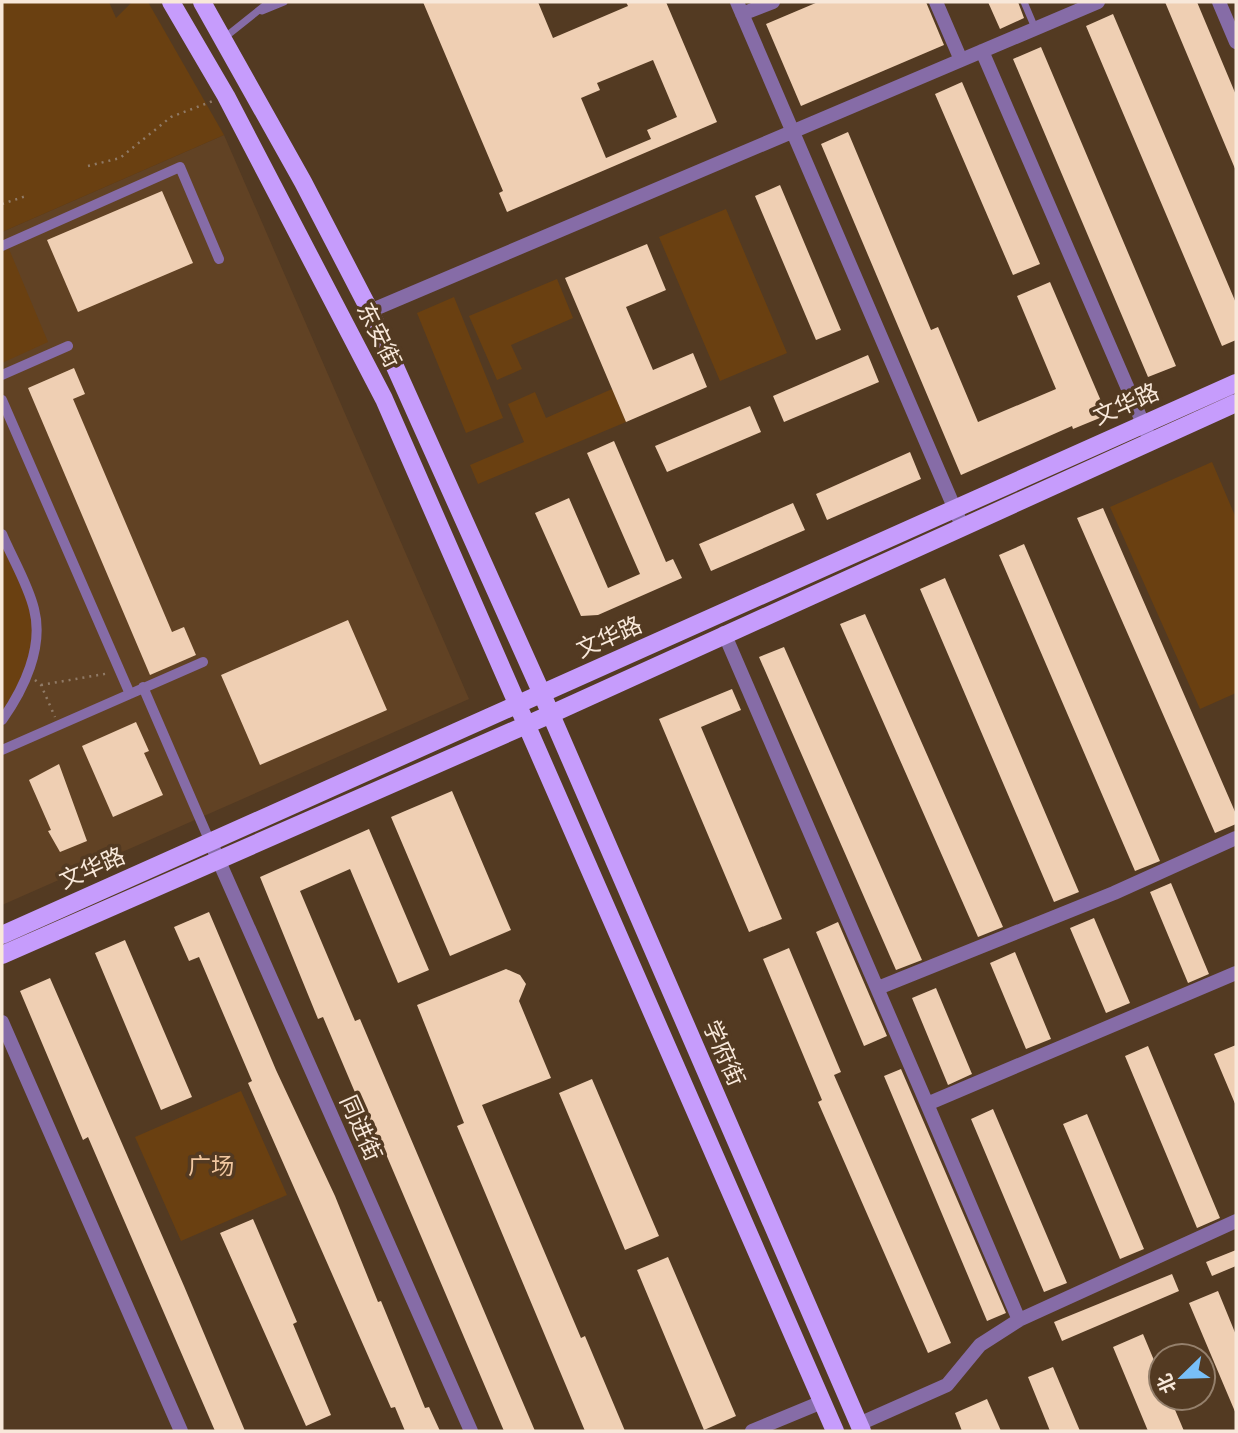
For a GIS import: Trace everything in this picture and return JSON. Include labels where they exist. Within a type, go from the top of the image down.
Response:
[{"type":"main road","name":"东安街","points":[[171,2],[226,96],[384,399],[519,704]]},
{"type":"main road","name":"东安街","points":[[202,2],[370,311],[542,694]]},
{"type":"main road","name":"文华路","points":[[2,935],[1236,383]]},
{"type":"main road","name":"文华路","points":[[2,955],[550,715],[724,633],[963,528],[1236,403]]},
{"type":"main road","name":"学府街","points":[[542,694],[861,1427]]},
{"type":"main road","points":[[519,704],[835,1431]]},
{"type":"street","points":[[773,2],[740,8],[963,528]]},
{"type":"street","points":[[936,2],[961,60]]},
{"type":"street","points":[[370,311],[1098,2]]},
{"type":"street","points":[[1219,2],[1236,42]]},
{"type":"street","points":[[982,51],[1151,442]]},
{"type":"street","points":[[2,246],[180,167],[219,260]]},
{"type":"street","points":[[2,375],[68,346]]},
{"type":"street","points":[[2,400],[130,694]]},
{"type":"street","points":[[2,534],[34,608],[34,649],[27,674],[2,720]]},
{"type":"street","points":[[724,633],[1018,1320]]},
{"type":"street","points":[[2,750],[203,662]]},
{"type":"street","points":[[143,687],[210,842]]},
{"type":"street","points":[[878,988],[1114,893],[1236,838]]},
{"type":"street","name":"同进街","points":[[210,842],[471,1431]]},
{"type":"street","points":[[927,1104],[1236,973]]},
{"type":"street","points":[[2,1023],[181,1431]]},
{"type":"street","points":[[861,1427],[947,1384],[980,1345],[1018,1320],[1236,1221]]},
{"type":"street","points":[[752,1431],[822,1402]]},
{"type":"lane","points":[[224,39],[270,2]]},
{"type":"lane","points":[[254,14],[284,2]]},
{"type":"lane","points":[[1024,2],[1035,28]]},
{"type":"path","points":[[88,166],[120,158],[172,117],[226,96]]},
{"type":"path","points":[[2,204],[26,197]]},
{"type":"path","points":[[41,685],[120,671]]},
{"type":"path","points":[[27,674],[41,685],[58,725]]},
{"type":"shaded area","points":[[224,135],[469,699],[2,905],[2,232]]},
{"type":"green space","points":[[2,2],[109,2],[116,18],[131,3],[148,2],[224,135],[2,232]]},
{"type":"green space","points":[[726,209],[787,353],[720,381],[659,237]]},
{"type":"green space","points":[[9,249],[48,342],[2,363],[2,252]]},
{"type":"green space","points":[[557,279],[573,318],[511,345],[522,369],[497,380],[469,316]]},
{"type":"green space","points":[[454,297],[503,418],[466,433],[417,313]]},
{"type":"green space","points":[[612,389],[626,422],[478,484],[470,465],[524,442],[508,404],[535,392],[546,418]]},
{"type":"green space","points":[[1212,462],[1236,518],[1236,693],[1200,709],[1110,507]]},
{"type":"green space","points":[[2,534],[34,608],[34,649],[2,720]]},
{"type":"green space","name":"广场","points":[[241,1091],[287,1195],[181,1241],[135,1137]]},
{"type":"building","points":[[423,2],[538,2],[553,38],[628,6],[626,2],[666,2],[717,122],[507,212],[499,193],[503,191]],"holes":[[[653,60],[677,117],[647,130],[651,139],[606,158],[581,98],[600,90],[597,83]]]},
{"type":"building","points":[[818,2],[926,2],[944,45],[801,106],[766,24]]},
{"type":"building","points":[[988,2],[1018,2],[1024,18],[1000,29]]},
{"type":"building","points":[[1165,2],[1197,2],[1236,95],[1236,171]]},
{"type":"building","points":[[1113,14],[1236,303],[1236,340],[1222,346],[1086,26]]},
{"type":"building","points":[[1041,47],[1176,366],[1148,377],[1013,59]]},
{"type":"building","points":[[962,82],[1040,264],[1013,275],[935,94]]},
{"type":"building","points":[[848,132],[931,330],[938,327],[978,422],[1056,389],[1017,296],[1050,282],[1107,415],[1073,429],[1072,426],[961,475],[821,144]]},
{"type":"building","points":[[780,185],[841,330],[816,340],[755,196]]},
{"type":"building","points":[[162,191],[193,263],[78,312],[47,240]]},
{"type":"building","points":[[647,244],[666,290],[626,307],[653,370],[693,353],[707,387],[626,422],[565,278]]},
{"type":"building","points":[[868,355],[879,382],[784,422],[773,396]]},
{"type":"building","points":[[74,368],[85,394],[73,399],[172,632],[184,627],[196,655],[150,675],[28,388]]},
{"type":"building","points":[[750,406],[761,432],[667,472],[655,446]]},
{"type":"building","points":[[614,441],[666,562],[673,559],[682,578],[598,615],[581,616],[535,513],[569,498],[608,588],[640,574],[587,453]]},
{"type":"building","points":[[910,452],[921,479],[827,520],[816,494]]},
{"type":"building","points":[[793,503],[805,530],[711,571],[699,544]]},
{"type":"building","points":[[1103,508],[1236,814],[1236,824],[1215,833],[1077,518]]},
{"type":"building","points":[[1024,544],[1160,861],[1135,871],[999,555]]},
{"type":"building","points":[[945,578],[1079,892],[1054,902],[920,589]]},
{"type":"building","points":[[865,614],[1003,927],[978,937],[840,624]]},
{"type":"building","points":[[348,620],[387,710],[260,765],[221,675]]},
{"type":"building","points":[[784,647],[922,960],[896,970],[759,657]]},
{"type":"building","points":[[732,689],[741,710],[701,727],[782,919],[749,932],[659,719]]},
{"type":"building","points":[[136,722],[149,751],[144,753],[163,795],[113,817],[82,746]]},
{"type":"building","points":[[59,764],[87,841],[60,852],[48,831],[51,830],[29,780]]},
{"type":"building","points":[[452,791],[511,930],[450,956],[391,817]]},
{"type":"building","points":[[369,829],[429,970],[398,983],[350,869],[300,891],[355,1021],[360,1019],[535,1431],[504,1431],[380,1140],[376,1142],[323,1017],[318,1019],[260,877]]},
{"type":"building","points":[[1171,883],[1209,974],[1188,983],[1150,892]]},
{"type":"building","points":[[209,912],[276,1070],[335,1196],[378,1302],[381,1301],[425,1408],[429,1407],[440,1431],[405,1431],[395,1407],[391,1408],[248,1083],[252,1081],[199,957],[189,961],[174,927]]},
{"type":"building","points":[[1094,918],[1130,1003],[1106,1013],[1070,928]]},
{"type":"building","points":[[838,922],[887,1036],[864,1046],[816,932]]},
{"type":"building","points":[[125,940],[192,1097],[161,1110],[95,953]]},
{"type":"building","points":[[789,948],[841,1072],[834,1075],[951,1343],[928,1353],[818,1102],[822,1100],[763,959]]},
{"type":"building","points":[[1015,952],[1051,1039],[1026,1049],[990,963]]},
{"type":"building","points":[[506,969],[520,975],[526,984],[519,1001],[551,1078],[482,1105],[581,1338],[585,1336],[625,1431],[585,1431],[457,1126],[464,1123],[417,1005]]},
{"type":"building","points":[[50,978],[245,1431],[215,1431],[88,1137],[83,1140],[20,991]]},
{"type":"building","points":[[936,988],[972,1074],[948,1085],[912,998]]},
{"type":"building","points":[[1236,1045],[1236,1106],[1214,1054]]},
{"type":"building","points":[[1148,1046],[1220,1218],[1197,1228],[1125,1056]]},
{"type":"building","points":[[901,1069],[1006,1313],[987,1321],[884,1076]]},
{"type":"building","points":[[592,1079],[659,1236],[625,1250],[559,1093]]},
{"type":"building","points":[[993,1109],[1067,1283],[1044,1292],[971,1119]]},
{"type":"building","points":[[1087,1114],[1144,1249],[1120,1259],[1063,1124]]},
{"type":"building","points":[[253,1219],[297,1322],[293,1324],[331,1415],[306,1426],[220,1233]]},
{"type":"building","points":[[1236,1250],[1236,1266],[1212,1276],[1206,1262]]},
{"type":"building","points":[[668,1257],[736,1416],[704,1430],[637,1270]]},
{"type":"building","points":[[1172,1274],[1179,1291],[1062,1341],[1054,1322]]},
{"type":"building","points":[[1218,1291],[1236,1335],[1236,1414],[1217,1369],[1217,1342],[1206,1342],[1189,1303]]},
{"type":"building","points":[[1143,1334],[1147,1344],[1147,1412],[1176,1412],[1184,1431],[1148,1431],[1113,1347]]},
{"type":"building","points":[[1053,1367],[1080,1431],[1050,1431],[1028,1377]]},
{"type":"building","points":[[987,1399],[1001,1431],[962,1431],[955,1413]]}]
